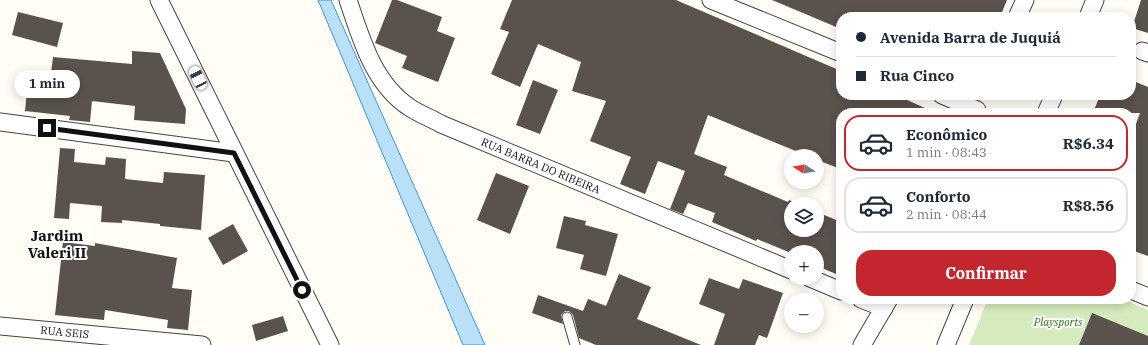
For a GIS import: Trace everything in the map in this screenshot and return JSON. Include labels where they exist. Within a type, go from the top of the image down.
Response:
[{"type":"street","points":[[158,0],[218,116],[234,153],[330,345]]},
{"type":"street","name":"RUA BARRA DO RIBEIRA","points":[[348,0],[373,66],[389,90],[408,107],[441,124],[784,267]]},
{"type":"street","points":[[711,0],[836,51]]},
{"type":"street","points":[[1019,12],[1025,0]]},
{"type":"street","points":[[1090,12],[1095,0]]},
{"type":"street","points":[[959,100],[979,106]]},
{"type":"street","points":[[0,122],[234,153]]},
{"type":"street","points":[[824,284],[836,289]]},
{"type":"street","points":[[1136,292],[1148,297]]},
{"type":"street","points":[[862,345],[886,304]]},
{"type":"street","points":[[946,345],[963,304]]},
{"type":"street","name":"RUA SEIS","points":[[0,326],[202,345]]},
{"type":"lane","points":[[568,317],[575,345]]},
{"type":"green space","name":"Playsports","points":[[986,304],[1134,304],[1148,310],[1148,345],[969,345]]},
{"type":"water","points":[[318,0],[331,0],[485,345],[463,345]]},
{"type":"building","points":[[392,0],[397,0],[442,17],[437,31],[455,38],[438,82],[402,68],[407,56],[375,43]]},
{"type":"building","points":[[512,0],[676,0],[836,69],[836,100],[907,100],[925,108],[836,108],[836,167],[824,163],[824,149],[791,149],[708,115],[694,154],[727,167],[724,175],[784,200],[784,237],[824,237],[824,215],[836,220],[836,274],[824,269],[824,245],[784,245],[784,250],[757,239],[756,241],[712,222],[715,213],[688,203],[683,214],[670,209],[685,171],[658,161],[645,194],[620,184],[631,157],[590,141],[606,101],[572,91],[581,62],[538,44],[520,87],[491,74],[509,32],[500,29]]},
{"type":"building","points":[[772,0],[1007,0],[1002,12],[836,12],[836,27]]},
{"type":"building","points":[[1141,0],[1148,0],[1148,33],[1136,29],[1136,16]]},
{"type":"building","points":[[18,12],[63,23],[57,47],[12,35]]},
{"type":"building","points":[[132,51],[160,53],[186,109],[185,124],[134,120],[135,106],[92,101],[90,122],[69,120],[70,116],[25,111],[29,70],[51,73],[53,57],[132,64]]},
{"type":"building","points":[[533,80],[558,90],[540,134],[516,125]]},
{"type":"building","points":[[1136,82],[1148,87],[1148,256],[1136,252],[1136,124],[1140,113],[1136,113],[1136,108],[1095,108],[1098,100],[1136,100]]},
{"type":"building","points":[[60,148],[75,149],[74,162],[105,165],[106,157],[126,159],[125,179],[163,183],[164,172],[205,175],[201,230],[122,220],[122,223],[101,222],[102,206],[70,203],[69,219],[54,218]]},
{"type":"building","points":[[496,173],[529,186],[510,234],[477,220]]},
{"type":"building","points":[[564,216],[586,221],[585,225],[618,234],[606,276],[580,269],[584,255],[556,248]]},
{"type":"building","points":[[233,224],[248,251],[223,265],[208,238]]},
{"type":"building","points":[[63,242],[95,246],[95,243],[177,258],[172,288],[192,290],[188,330],[167,328],[168,320],[105,310],[104,320],[55,315]]},
{"type":"building","points":[[619,274],[651,287],[637,319],[701,345],[596,345],[579,338],[573,315],[569,311],[565,311],[561,315],[563,324],[532,313],[538,295],[583,311],[588,299],[606,306]]},
{"type":"building","points":[[709,278],[739,289],[743,279],[783,293],[767,338],[759,335],[755,345],[714,345],[725,314],[699,304]]},
{"type":"building","points":[[1092,313],[1148,336],[1148,345],[1079,345]]},
{"type":"building","points":[[283,316],[288,331],[256,341],[252,325]]},
{"type":"district","name":"Jardim Valeri II","points":[[57,244]]},
{"type":"route","points":[[47,128],[234,153],[302,290]]}]
